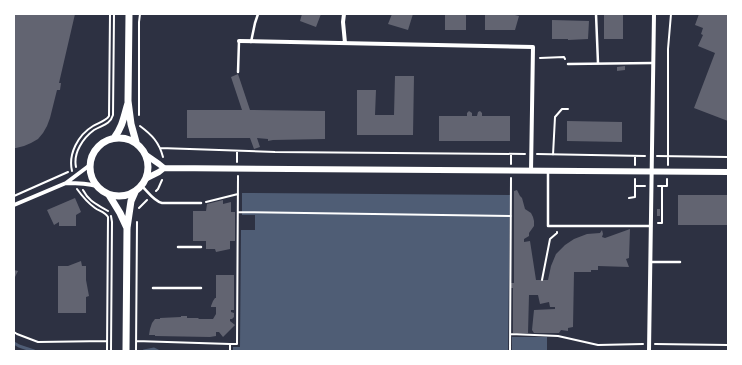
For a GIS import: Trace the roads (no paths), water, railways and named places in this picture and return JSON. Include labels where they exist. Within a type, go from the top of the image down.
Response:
[{"type":"main road","points":[[129,14],[128,101],[131,124],[136,142]]},
{"type":"main road","points":[[114,138],[123,123],[128,101]]},
{"type":"main road","points":[[114,138],[125,138],[136,142],[142,148],[149,167],[147,178],[142,186],[127,196],[118,197],[109,195],[100,190],[91,176],[91,157],[95,150],[100,144],[114,138]]},
{"type":"main road","points":[[126,351],[127,228],[131,201],[135,192]]},
{"type":"main road","points":[[109,195],[127,228]]},
{"type":"street","points":[[344,14],[343,22],[345,43]]},
{"type":"street","points":[[649,351],[654,14]]},
{"type":"street","points":[[239,41],[533,47],[531,171]]},
{"type":"street","points":[[146,156],[164,168]]},
{"type":"street","points":[[14,205],[66,184],[90,165]]},
{"type":"street","points":[[147,178],[164,168],[237,167],[728,172]]},
{"type":"street","points":[[66,184],[80,183],[97,186]]},
{"type":"lane","points":[[251,42],[258,14]]},
{"type":"lane","points":[[596,14],[598,64]]},
{"type":"lane","points":[[238,72],[239,41]]},
{"type":"lane","points":[[568,64],[653,63]]},
{"type":"lane","points":[[548,171],[548,226],[651,225]]},
{"type":"lane","points":[[142,186],[156,202],[201,203]]},
{"type":"lane","points":[[178,247],[201,247]]},
{"type":"lane","points":[[650,262],[680,262]]},
{"type":"lane","points":[[153,288],[201,288]]},
{"type":"water","points":[[242,193],[510,195],[508,351],[233,351],[233,347],[240,347],[241,230],[255,230],[255,215],[242,215]]},
{"type":"water","points":[[512,337],[547,337],[547,351],[512,351]]},
{"type":"waterway","points":[[14,343],[34,351]]},
{"type":"waterway","points":[[144,351],[154,349],[158,351]]}]
